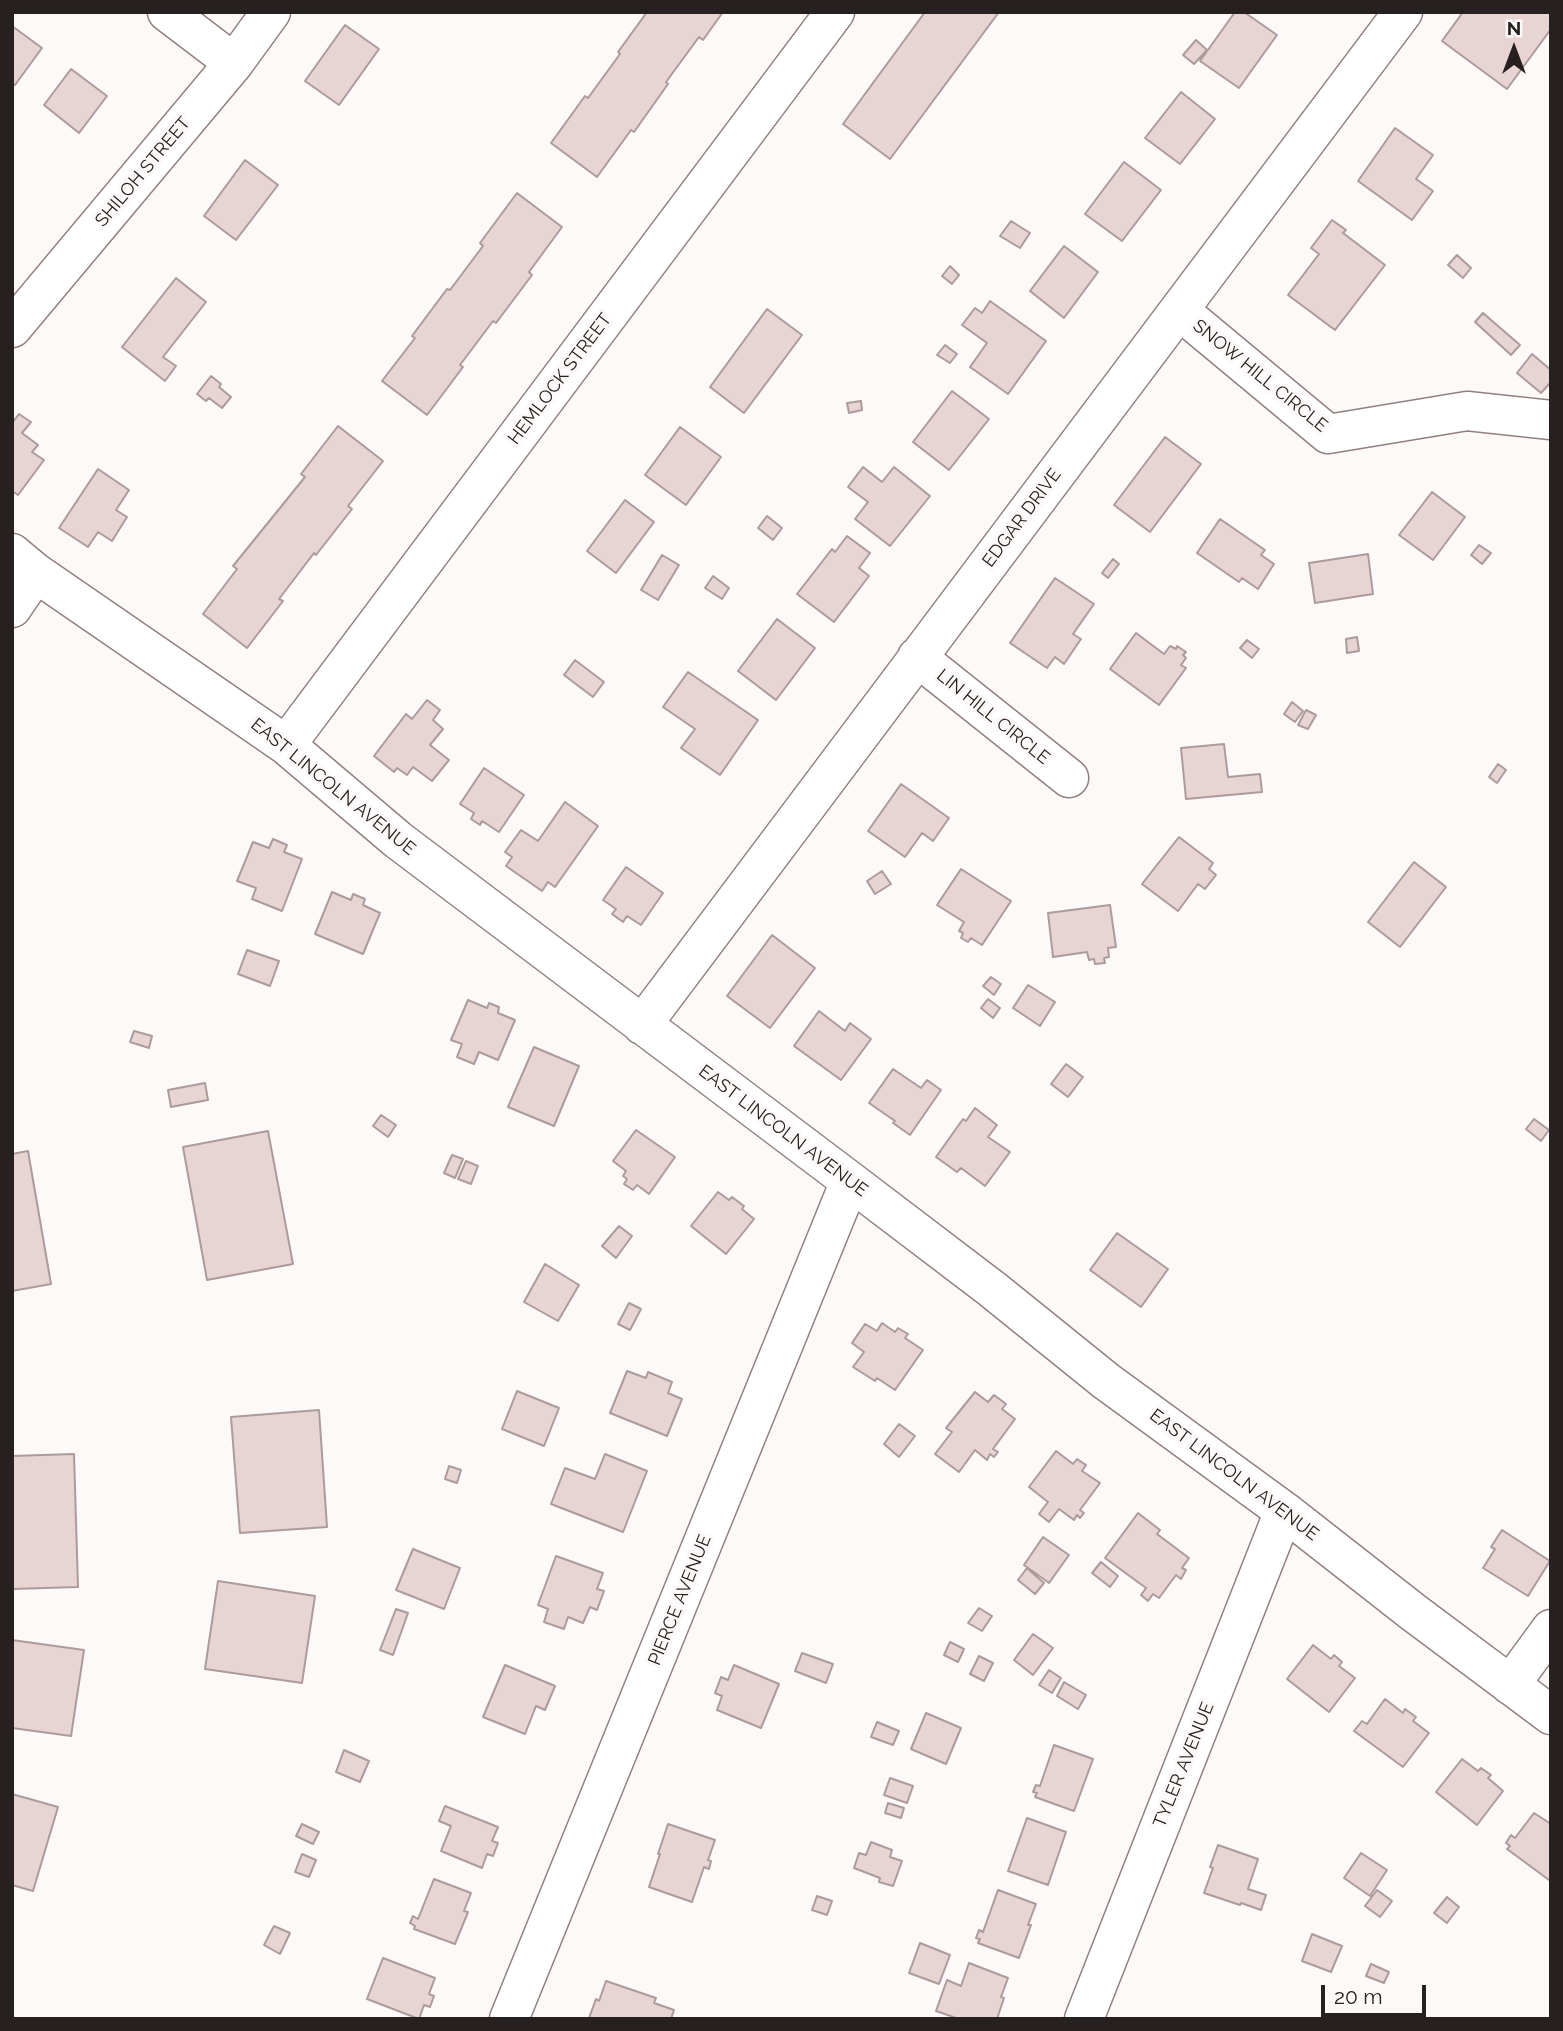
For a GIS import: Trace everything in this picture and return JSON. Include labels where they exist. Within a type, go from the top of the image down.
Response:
[{"type":"street","points":[[167,12],[234,63]]},
{"type":"street","name":"SHILOH STREET","points":[[12,328],[234,63],[271,12]]},
{"type":"street","name":"HEMLOCK STREET","points":[[286,746],[835,12]]},
{"type":"street","name":"EDGAR DRIVE","points":[[642,1025],[1403,12]]},
{"type":"street","name":"SNOW HILL CIRCLE","points":[[1180,311],[1328,434],[1467,411],[1551,420]]},
{"type":"street","points":[[12,608],[24,563]]},
{"type":"street","name":"EAST LINCOLN AVENUE","points":[[24,563],[286,746],[398,840],[992,1289],[1107,1381],[1284,1511],[1551,1715]]},
{"type":"street","name":"LIN HILL CIRCLE","points":[[917,657],[1069,778]]},
{"type":"street","name":"PIERCE AVENUE","points":[[509,2019],[850,1181]]},
{"type":"street","name":"TYLER AVENUE","points":[[1084,2019],[1284,1511]]},
{"type":"street","points":[[1510,1685],[1551,1629]]},
{"type":"building","points":[[647,12],[723,12],[703,40],[699,37],[634,132],[631,130],[597,177],[551,143],[585,96],[588,98]]},
{"type":"building","points":[[925,12],[999,12],[890,159],[843,124]]},
{"type":"building","points":[[1235,12],[1244,12],[1277,35],[1239,88],[1200,61]]},
{"type":"building","points":[[1463,12],[1551,12],[1551,29],[1507,89],[1442,41]]},
{"type":"building","points":[[345,25],[379,49],[339,105],[305,81]]},
{"type":"building","points":[[12,26],[42,48],[15,85],[12,83]]},
{"type":"building","points":[[1196,40],[1207,50],[1194,64],[1183,55]]},
{"type":"building","points":[[71,69],[107,96],[79,133],[44,105]]},
{"type":"building","points":[[1181,92],[1215,119],[1180,164],[1145,138]]},
{"type":"building","points":[[1395,128],[1433,155],[1416,179],[1433,191],[1412,220],[1358,181]]},
{"type":"building","points":[[245,160],[278,185],[236,240],[204,216]]},
{"type":"building","points":[[1124,162],[1161,190],[1122,241],[1085,214]]},
{"type":"building","points":[[517,193],[562,227],[529,272],[532,275],[460,365],[463,367],[427,415],[382,381],[415,338],[412,336],[447,289],[450,290],[483,246],[480,243]]},
{"type":"building","points":[[1332,220],[1346,230],[1343,233],[1385,265],[1335,330],[1288,295],[1319,254],[1311,248]]},
{"type":"building","points":[[1011,221],[1030,233],[1020,248],[1000,236]]},
{"type":"building","points":[[1064,246],[1098,272],[1064,318],[1030,291]]},
{"type":"building","points":[[1457,255],[1471,268],[1463,278],[1448,265]]},
{"type":"building","points":[[950,266],[959,275],[952,284],[942,276]]},
{"type":"building","points":[[176,278],[206,302],[163,357],[176,366],[165,381],[122,347]]},
{"type":"building","points":[[990,301],[1046,341],[1008,394],[970,367],[987,343],[962,325],[975,308],[982,313]]},
{"type":"building","points":[[767,309],[802,335],[744,413],[710,387]]},
{"type":"building","points":[[1483,313],[1520,345],[1511,355],[1475,322]]},
{"type":"building","points":[[945,345],[957,354],[950,363],[937,355]]},
{"type":"building","points":[[1532,354],[1551,370],[1551,382],[1541,393],[1517,373]]},
{"type":"building","points":[[211,376],[231,397],[222,408],[209,398],[206,401],[197,394]]},
{"type":"building","points":[[952,391],[989,419],[949,470],[913,442]]},
{"type":"building","points":[[861,401],[862,410],[849,413],[847,403]]},
{"type":"building","points":[[19,414],[31,422],[22,433],[38,445],[32,452],[44,460],[18,495],[12,491],[12,423]]},
{"type":"building","points":[[338,426],[383,461],[348,506],[352,509],[279,599],[283,601],[247,648],[203,614],[237,569],[233,566],[305,477],[301,474]]},
{"type":"building","points":[[680,427],[721,457],[686,505],[645,475]]},
{"type":"building","points":[[1165,437],[1201,464],[1150,532],[1114,505]]},
{"type":"building","points":[[863,467],[882,482],[894,467],[930,496],[890,546],[855,519],[868,502],[848,487]]},
{"type":"building","points":[[98,469],[129,490],[116,510],[127,517],[112,541],[98,532],[88,547],[59,528]]},
{"type":"building","points":[[1432,492],[1465,517],[1433,560],[1399,535]]},
{"type":"building","points":[[625,500],[654,522],[616,573],[587,551]]},
{"type":"building","points":[[767,516],[782,528],[773,540],[758,528]]},
{"type":"building","points":[[1220,519],[1265,550],[1261,555],[1274,564],[1258,589],[1242,578],[1239,582],[1197,553]]},
{"type":"building","points":[[847,536],[870,553],[859,568],[869,576],[834,622],[797,594],[832,549],[835,552]]},
{"type":"building","points":[[1479,545],[1491,553],[1482,564],[1471,555]]},
{"type":"building","points":[[1368,554],[1373,594],[1315,603],[1309,563]]},
{"type":"building","points":[[662,555],[679,565],[658,600],[641,590]]},
{"type":"building","points":[[1113,559],[1119,564],[1108,578],[1102,573]]},
{"type":"building","points":[[713,576],[729,588],[722,599],[705,588]]},
{"type":"building","points":[[1055,578],[1094,604],[1073,634],[1081,639],[1064,664],[1055,657],[1047,668],[1010,643]]},
{"type":"building","points":[[777,619],[815,648],[776,700],[738,671]]},
{"type":"building","points":[[1136,633],[1164,654],[1170,646],[1176,649],[1177,646],[1186,652],[1183,655],[1186,658],[1181,665],[1186,668],[1159,705],[1110,669]]},
{"type":"building","points":[[1357,637],[1359,651],[1347,653],[1346,639]]},
{"type":"building","points":[[1247,640],[1259,649],[1252,658],[1240,648]]},
{"type":"building","points":[[575,660],[604,682],[593,697],[564,675]]},
{"type":"building","points":[[688,672],[758,720],[720,775],[681,748],[695,729],[663,707]]},
{"type":"building","points":[[427,700],[440,710],[433,720],[443,729],[430,745],[449,760],[432,781],[413,767],[407,775],[397,768],[394,772],[374,756],[406,714],[412,719]]},
{"type":"building","points":[[1292,702],[1303,711],[1295,722],[1284,714]]},
{"type":"building","points":[[1306,710],[1316,715],[1308,729],[1298,725]]},
{"type":"building","points":[[1224,744],[1228,777],[1260,774],[1262,792],[1186,799],[1181,748]]},
{"type":"building","points":[[1498,764],[1506,770],[1497,783],[1489,777]]},
{"type":"building","points":[[484,768],[524,795],[499,832],[482,821],[480,825],[471,819],[474,813],[460,804]]},
{"type":"building","points":[[901,784],[949,818],[933,841],[922,833],[905,857],[868,831]]},
{"type":"building","points":[[565,802],[598,826],[555,887],[548,882],[542,891],[506,866],[512,857],[505,852],[521,830],[538,841]]},
{"type":"building","points":[[1179,837],[1213,863],[1209,869],[1216,875],[1205,889],[1198,884],[1178,911],[1142,884]]},
{"type":"building","points":[[273,839],[287,845],[284,852],[302,859],[282,911],[252,899],[256,888],[237,881],[253,842],[269,848]]},
{"type":"building","points":[[1414,862],[1446,887],[1400,947],[1368,922]]},
{"type":"building","points":[[626,867],[663,893],[641,925],[627,916],[623,922],[612,914],[616,909],[603,900]]},
{"type":"building","points":[[961,869],[1011,901],[982,945],[971,938],[968,942],[961,938],[963,933],[959,931],[964,922],[937,905]]},
{"type":"building","points":[[882,871],[891,884],[875,894],[867,881]]},
{"type":"building","points":[[332,892],[351,900],[353,894],[365,899],[363,905],[380,913],[363,954],[315,934]]},
{"type":"building","points":[[1110,905],[1116,947],[1108,948],[1109,957],[1104,958],[1105,963],[1095,964],[1094,959],[1089,960],[1087,952],[1053,957],[1048,913]]},
{"type":"building","points":[[772,935],[815,968],[770,1028],[727,996]]},
{"type":"building","points":[[247,950],[279,961],[270,986],[238,974]]},
{"type":"building","points":[[991,977],[1001,984],[994,995],[983,986]]},
{"type":"building","points":[[1028,985],[1055,1002],[1040,1026],[1013,1008]]},
{"type":"building","points":[[988,999],[1000,1008],[993,1018],[981,1008]]},
{"type":"building","points":[[468,1000],[487,1008],[489,1003],[499,1007],[498,1013],[515,1020],[498,1060],[479,1052],[474,1064],[457,1057],[462,1044],[451,1040]]},
{"type":"building","points":[[819,1011],[845,1031],[850,1023],[871,1039],[841,1080],[794,1046]]},
{"type":"building","points":[[134,1031],[152,1036],[149,1048],[130,1042]]},
{"type":"building","points":[[534,1047],[579,1066],[554,1126],[508,1107]]},
{"type":"building","points":[[1066,1064],[1083,1077],[1068,1097],[1051,1084]]},
{"type":"building","points":[[893,1069],[921,1088],[927,1080],[941,1090],[910,1135],[869,1103]]},
{"type":"building","points":[[205,1083],[208,1100],[171,1107],[168,1090]]},
{"type":"building","points":[[975,1108],[997,1125],[988,1137],[1010,1152],[985,1186],[961,1168],[957,1172],[936,1157],[963,1119],[966,1121]]},
{"type":"building","points":[[381,1115],[396,1125],[388,1137],[373,1126]]},
{"type":"building","points":[[1534,1119],[1549,1130],[1541,1141],[1526,1129]]},
{"type":"building","points":[[636,1130],[675,1157],[649,1194],[637,1185],[633,1190],[624,1184],[627,1179],[623,1176],[626,1171],[613,1161]]},
{"type":"building","points":[[268,1131],[293,1264],[207,1280],[183,1147]]},
{"type":"building","points":[[28,1151],[51,1284],[12,1291],[12,1154]]},
{"type":"building","points":[[452,1155],[463,1159],[455,1178],[444,1173]]},
{"type":"building","points":[[466,1161],[478,1166],[471,1184],[458,1179]]},
{"type":"building","points":[[718,1192],[729,1200],[732,1197],[744,1206],[742,1209],[754,1219],[726,1254],[691,1226]]},
{"type":"building","points":[[619,1226],[632,1236],[616,1258],[602,1246]]},
{"type":"building","points":[[1117,1233],[1168,1269],[1141,1307],[1090,1270]]},
{"type":"building","points":[[545,1264],[579,1285],[558,1321],[524,1302]]},
{"type":"building","points":[[629,1303],[641,1309],[630,1330],[618,1324]]},
{"type":"building","points":[[882,1323],[895,1332],[898,1328],[908,1334],[905,1338],[923,1350],[895,1390],[853,1367],[864,1352],[852,1343],[865,1324],[877,1331]]},
{"type":"building","points":[[627,1371],[646,1378],[648,1372],[672,1382],[668,1393],[682,1399],[667,1436],[610,1413]]},
{"type":"building","points":[[517,1391],[559,1408],[544,1446],[502,1429]]},
{"type":"building","points":[[975,1392],[988,1402],[994,1395],[1006,1404],[1002,1409],[1015,1419],[993,1449],[998,1452],[994,1457],[990,1454],[987,1460],[975,1450],[959,1472],[935,1454],[952,1432],[946,1428]]},
{"type":"building","points":[[319,1410],[327,1527],[240,1533],[231,1417]]},
{"type":"building","points":[[899,1424],[915,1436],[899,1457],[884,1444]]},
{"type":"building","points":[[1056,1451],[1073,1464],[1077,1459],[1086,1465],[1082,1471],[1100,1483],[1080,1510],[1084,1513],[1080,1518],[1077,1515],[1074,1520],[1059,1509],[1049,1522],[1039,1514],[1048,1502],[1029,1487]]},
{"type":"building","points":[[74,1454],[78,1587],[12,1589],[12,1456]]},
{"type":"building","points":[[605,1454],[647,1471],[623,1532],[551,1504],[565,1468],[595,1479]]},
{"type":"building","points":[[449,1466],[461,1470],[457,1483],[445,1479]]},
{"type":"building","points":[[1138,1513],[1160,1530],[1157,1534],[1189,1558],[1182,1568],[1186,1570],[1181,1579],[1176,1575],[1159,1598],[1153,1594],[1148,1601],[1141,1595],[1146,1588],[1105,1558]]},
{"type":"building","points":[[1502,1530],[1550,1561],[1528,1596],[1483,1568],[1495,1549],[1491,1547]]},
{"type":"building","points":[[1043,1537],[1069,1555],[1049,1583],[1024,1565]]},
{"type":"building","points":[[413,1549],[460,1568],[444,1609],[396,1590]]},
{"type":"building","points":[[556,1556],[603,1573],[597,1589],[604,1591],[597,1610],[590,1607],[583,1623],[568,1617],[564,1629],[544,1622],[548,1609],[538,1605]]},
{"type":"building","points":[[1101,1562],[1118,1576],[1110,1587],[1092,1573]]},
{"type":"building","points":[[1027,1568],[1044,1583],[1035,1594],[1018,1580]]},
{"type":"building","points":[[218,1581],[315,1596],[302,1683],[205,1669]]},
{"type":"building","points":[[979,1608],[992,1616],[982,1631],[968,1623]]},
{"type":"building","points":[[396,1609],[408,1613],[393,1655],[380,1650]]},
{"type":"building","points":[[1033,1634],[1053,1648],[1033,1675],[1014,1660]]},
{"type":"building","points":[[12,1640],[84,1650],[71,1736],[12,1728]]},
{"type":"building","points":[[950,1642],[964,1649],[958,1662],[944,1655]]},
{"type":"building","points":[[1313,1645],[1331,1659],[1334,1655],[1342,1662],[1339,1666],[1355,1678],[1329,1712],[1287,1679]]},
{"type":"building","points":[[802,1653],[833,1664],[826,1683],[795,1671]]},
{"type":"building","points":[[979,1656],[993,1663],[984,1681],[970,1674]]},
{"type":"building","points":[[505,1665],[555,1686],[545,1710],[536,1706],[525,1734],[483,1717]]},
{"type":"building","points":[[734,1665],[779,1684],[761,1728],[717,1710],[722,1696],[715,1693],[721,1677],[728,1680]]},
{"type":"building","points":[[1049,1670],[1061,1678],[1052,1693],[1039,1685]]},
{"type":"building","points":[[1064,1682],[1086,1695],[1078,1709],[1057,1696]]},
{"type":"building","points":[[1385,1699],[1403,1713],[1405,1709],[1416,1717],[1413,1721],[1429,1733],[1403,1767],[1354,1731],[1362,1721],[1367,1724]]},
{"type":"building","points":[[926,1713],[961,1728],[946,1764],[911,1749]]},
{"type":"building","points":[[877,1722],[899,1731],[893,1745],[871,1737]]},
{"type":"building","points":[[1054,1745],[1093,1759],[1074,1811],[1035,1797],[1037,1793],[1033,1792],[1036,1785],[1040,1786]]},
{"type":"building","points":[[344,1750],[369,1761],[360,1782],[336,1772]]},
{"type":"building","points":[[1462,1759],[1478,1771],[1481,1768],[1491,1775],[1488,1778],[1503,1791],[1477,1825],[1436,1792]]},
{"type":"building","points":[[890,1778],[913,1786],[907,1803],[884,1795]]},
{"type":"building","points":[[12,1794],[58,1807],[33,1891],[12,1885]]},
{"type":"building","points":[[888,1803],[904,1808],[901,1818],[885,1813]]},
{"type":"building","points":[[445,1806],[498,1827],[492,1841],[498,1843],[493,1856],[487,1854],[482,1868],[441,1851],[451,1826],[439,1821]]},
{"type":"building","points":[[1534,1813],[1551,1824],[1549,1880],[1507,1849],[1510,1846],[1506,1843],[1511,1835],[1515,1838]]},
{"type":"building","points":[[1027,1818],[1066,1832],[1048,1885],[1008,1871]]},
{"type":"building","points":[[302,1824],[319,1832],[313,1844],[296,1836]]},
{"type":"building","points":[[668,1824],[715,1840],[708,1860],[711,1861],[709,1869],[704,1867],[692,1902],[649,1887]]},
{"type":"building","points":[[871,1842],[892,1850],[890,1857],[902,1861],[893,1886],[879,1882],[880,1878],[854,1868],[859,1853],[866,1855]]},
{"type":"building","points":[[1218,1845],[1258,1859],[1248,1889],[1266,1895],[1261,1910],[1204,1893]]},
{"type":"building","points":[[1361,1853],[1387,1870],[1370,1896],[1344,1878]]},
{"type":"building","points":[[302,1854],[316,1860],[309,1877],[295,1872]]},
{"type":"building","points":[[434,1879],[471,1893],[464,1911],[468,1912],[455,1944],[414,1929],[415,1926],[410,1923],[413,1916],[418,1919]]},
{"type":"building","points":[[998,1890],[1036,1904],[1019,1958],[978,1943],[980,1939],[976,1938],[979,1930],[983,1932]]},
{"type":"building","points":[[1377,1890],[1392,1901],[1380,1917],[1365,1906]]},
{"type":"building","points":[[817,1896],[832,1901],[827,1915],[812,1910]]},
{"type":"building","points":[[1447,1897],[1459,1907],[1447,1923],[1434,1913]]},
{"type":"building","points":[[274,1926],[290,1933],[280,1954],[264,1945]]},
{"type":"building","points":[[1312,1934],[1342,1946],[1331,1972],[1302,1961]]},
{"type":"building","points":[[920,1943],[950,1955],[939,1984],[909,1973]]},
{"type":"building","points":[[383,1958],[435,1978],[429,1994],[434,1996],[430,2007],[424,2005],[419,2019],[367,1999]]},
{"type":"building","points":[[969,1963],[1008,1978],[997,2019],[959,2019],[936,2011],[947,1980],[961,1986]]},
{"type":"building","points":[[1371,1964],[1389,1972],[1384,1983],[1366,1976]]},
{"type":"building","points":[[606,1981],[656,1998],[654,2003],[674,2010],[671,2019],[589,2018]]}]
